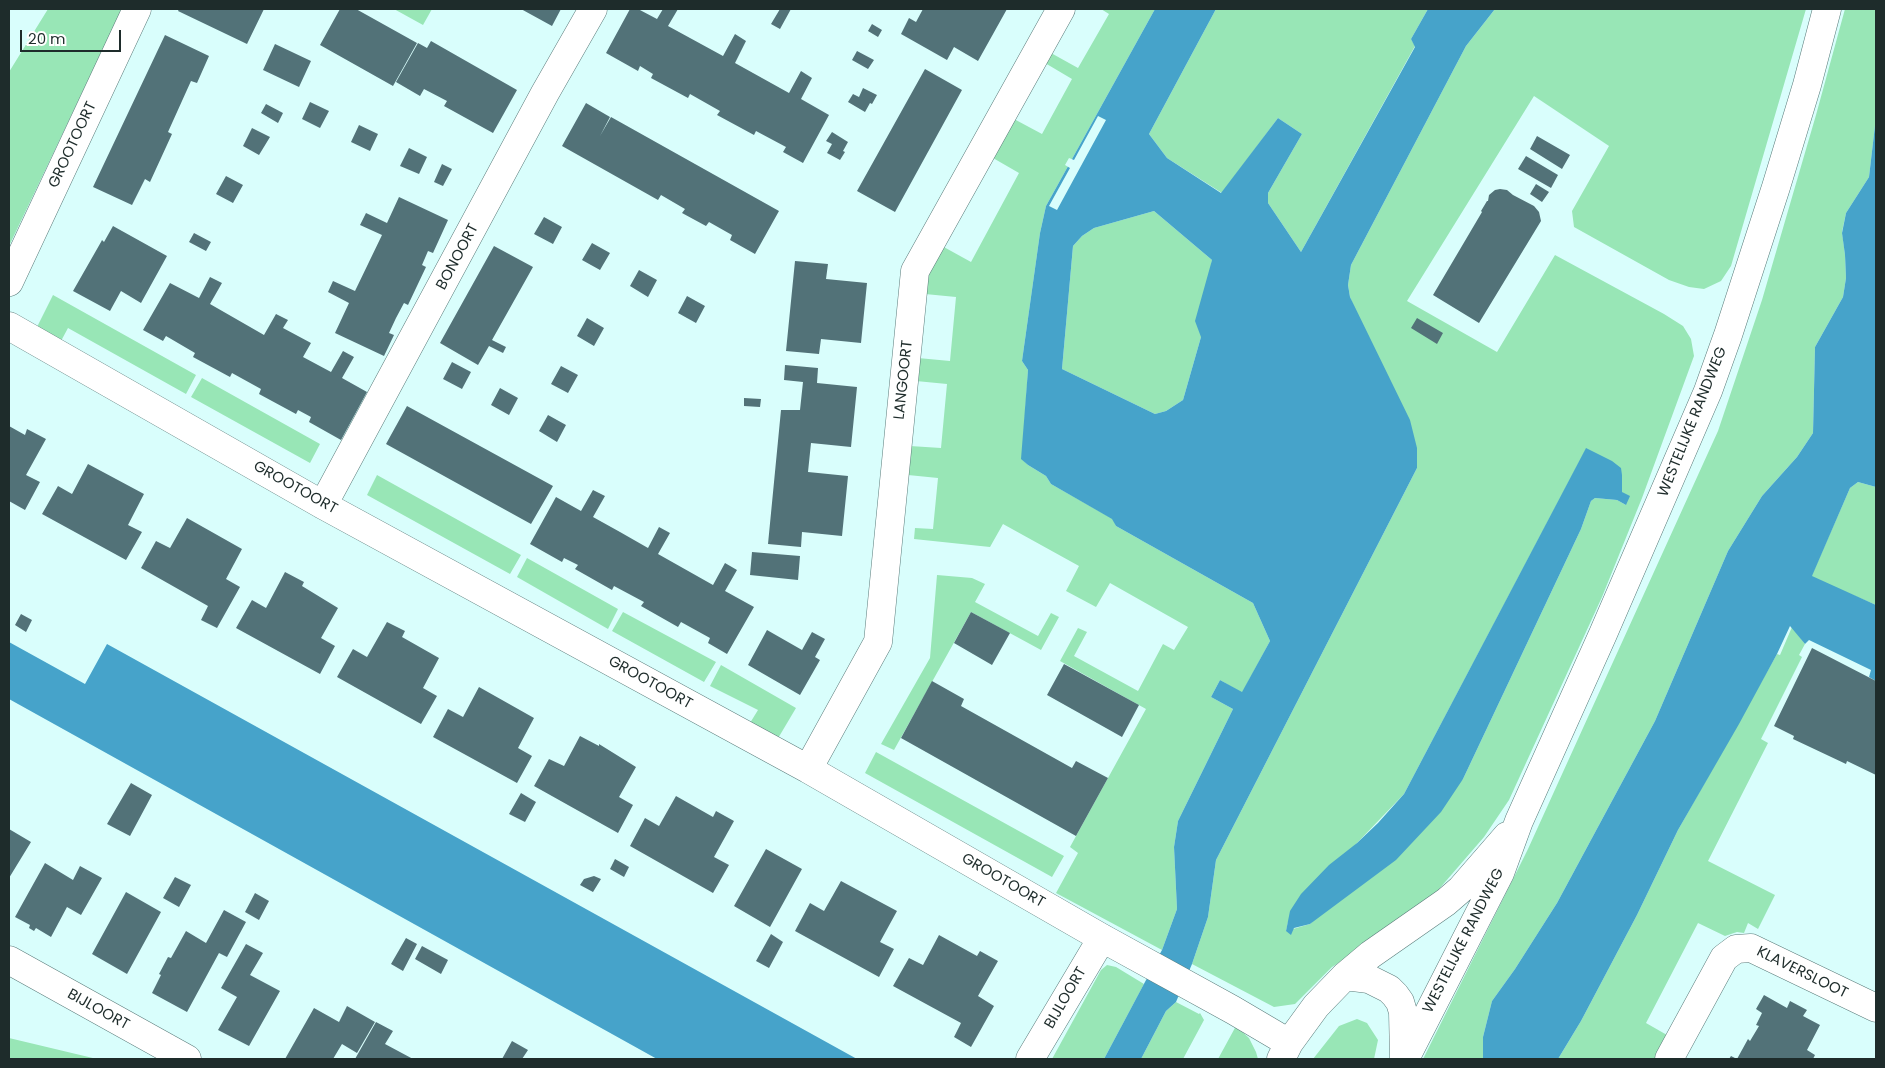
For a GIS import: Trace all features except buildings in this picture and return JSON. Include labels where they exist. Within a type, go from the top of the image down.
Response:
[{"type":"street","name":"GROOTOORT","points":[[9,282],[138,9]]},
{"type":"street","name":"BONOORT","points":[[323,504],[545,93],[593,9]]},
{"type":"street","name":"LANGOORT","points":[[808,769],[878,642],[915,271],[1061,9]]},
{"type":"street","name":"WESTELIJKE RANDWEG","points":[[1405,1059],[1500,873],[1519,821],[1603,634],[1708,391],[1776,187],[1807,85],[1827,9]]},
{"type":"street","name":"GROOTOORT","points":[[9,326],[323,504],[808,769],[1208,997],[1285,1051]]},
{"type":"street","name":"WESTELIJKE RANDWEG","points":[[1285,1051],[1316,1006],[1345,976],[1370,954],[1446,902],[1461,888],[1519,821]]},
{"type":"street","name":"BIJLOORT","points":[[1030,1059],[1113,944]]},
{"type":"street","name":"KLAVERSLOOT","points":[[1669,1059],[1724,958],[1736,949],[1751,948],[1876,1008]]},
{"type":"street","name":"BIJLOORT","points":[[9,960],[187,1059]]},
{"type":"street","name":"WESTELIJKE RANDWEG","points":[[1345,976],[1370,979],[1389,989],[1395,995],[1403,1012],[1405,1059]]},
{"type":"green space","points":[[48,9],[122,9],[9,246],[9,72]]},
{"type":"green space","points":[[394,9],[432,9],[423,25]]},
{"type":"green space","points":[[1101,9],[1155,9],[1046,206],[1040,233],[1022,361],[1028,370],[1022,459],[1046,476],[1051,484],[1113,519],[1116,526],[1253,603],[1270,641],[1242,693],[1220,680],[1211,697],[1233,709],[1178,821],[1174,847],[1177,909],[1162,950],[1056,893],[1078,853],[1070,847],[1146,709],[1060,661],[1078,628],[1087,632],[1074,656],[1138,691],[1163,644],[1174,650],[1188,627],[1110,583],[1096,607],[1066,591],[1079,566],[1003,524],[990,547],[914,539],[915,528],[933,529],[938,478],[908,475],[910,446],[941,448],[947,384],[916,381],[918,358],[950,361],[956,297],[925,294],[927,276],[942,246],[971,262],[1019,173],[993,158],[1014,119],[1042,134],[1072,79],[1045,63],[1051,53],[1078,68],[1109,14]]},
{"type":"green space","points":[[1216,9],[1428,9],[1411,39],[1415,46],[1301,252],[1268,203],[1268,193],[1302,134],[1278,118],[1222,193],[1167,158],[1149,134]]},
{"type":"green space","points":[[1495,9],[1806,9],[1731,266],[1721,281],[1704,289],[1689,287],[1669,280],[1574,227],[1572,211],[1609,146],[1534,96],[1407,301],[1497,352],[1555,255],[1683,326],[1691,339],[1694,356],[1642,498],[1602,597],[1509,800],[1484,837],[1433,896],[1371,942],[1332,967],[1295,1004],[1274,1007],[1192,964],[1208,917],[1216,860],[1417,468],[1350,297],[1348,285],[1351,265],[1466,46]],"holes":[[[1586,449],[1622,475],[1622,492],[1626,505],[1617,500],[1595,498],[1591,501],[1581,529],[1463,779],[1310,924],[1286,931],[1288,922],[1357,843],[1404,794]]]},
{"type":"green space","points":[[1845,9],[1876,9],[1876,117],[1869,177],[1846,213],[1842,232],[1846,278],[1843,297],[1815,347],[1813,433],[1797,457],[1762,496],[1728,551],[1655,721],[1557,903],[1492,1001],[1483,1037],[1483,1059],[1423,1059],[1528,849],[1718,431],[1762,300]]},
{"type":"green space","points":[[1154,211],[1212,260],[1201,337],[1183,400],[1166,411],[1155,414],[1062,369],[1073,246],[1082,236],[1094,228]]},
{"type":"green space","points":[[53,295],[196,375],[186,394],[68,328],[61,341],[37,327]]},
{"type":"green space","points":[[202,378],[320,444],[310,463],[191,397]]},
{"type":"green space","points":[[377,475],[521,555],[510,574],[367,495]]},
{"type":"green space","points":[[1858,482],[1876,487],[1876,605],[1811,577],[1850,488]]},
{"type":"green space","points":[[527,558],[618,609],[608,629],[517,577]]},
{"type":"green space","points":[[937,575],[972,578],[985,584],[975,602],[1038,636],[1051,613],[1059,617],[1041,650],[971,612],[894,750],[881,744],[930,658]]},
{"type":"green space","points":[[623,612],[716,662],[704,682],[612,631]]},
{"type":"green space","points":[[1792,627],[1805,644],[1799,655],[1802,657],[1761,739],[1768,743],[1708,861],[1775,895],[1758,929],[1748,923],[1744,933],[1737,932],[1725,936],[1698,923],[1646,1023],[1667,1035],[1655,1059],[1558,1059],[1581,1021],[1637,915],[1678,830],[1777,654],[1780,655]]},
{"type":"green space","points":[[721,665],[796,708],[777,740],[750,723],[758,710],[710,686]]},
{"type":"green space","points":[[876,752],[1064,856],[1052,877],[865,773]]},
{"type":"green space","points":[[1107,965],[1116,967],[1144,984],[1104,1059],[1052,1059],[1101,970]]},
{"type":"green space","points":[[1176,1002],[1200,1013],[1204,1020],[1183,1059],[1141,1059],[1166,1011]]},
{"type":"green space","points":[[1357,1019],[1367,1023],[1378,1040],[1374,1059],[1313,1059],[1339,1026]]},
{"type":"green space","points":[[1236,1026],[1249,1038],[1258,1059],[1218,1059]]},
{"type":"green space","points":[[9,1038],[97,1059],[9,1059]]},
{"type":"water","points":[[1155,9],[1216,9],[1149,134],[1167,158],[1221,193],[1278,118],[1302,134],[1268,193],[1268,203],[1301,252],[1415,47],[1411,39],[1428,9],[1495,9],[1466,46],[1351,265],[1348,285],[1350,297],[1410,420],[1417,448],[1417,468],[1216,860],[1208,917],[1192,964],[1176,1002],[1166,1011],[1141,1059],[1104,1059],[1162,950],[1177,909],[1174,847],[1178,821],[1233,709],[1211,697],[1220,680],[1242,692],[1270,641],[1253,603],[1116,526],[1112,519],[1051,484],[1046,476],[1021,459],[1028,370],[1022,361],[1040,233],[1046,206]],"holes":[[[1154,211],[1212,260],[1195,321],[1201,337],[1183,400],[1166,411],[1155,414],[1062,369],[1073,246],[1082,236],[1094,228]]]},
{"type":"water","points":[[1876,117],[1876,487],[1858,482],[1850,488],[1812,576],[1876,605],[1876,681],[1869,677],[1871,670],[1809,640],[1805,644],[1790,626],[1739,724],[1678,830],[1637,915],[1581,1021],[1558,1059],[1483,1059],[1483,1037],[1492,1001],[1557,903],[1655,721],[1728,551],[1762,496],[1797,457],[1813,433],[1815,347],[1843,297],[1846,278],[1842,233],[1846,213],[1869,177]]},
{"type":"water","points":[[1586,448],[1612,461],[1621,468],[1622,492],[1630,496],[1626,505],[1617,500],[1595,498],[1591,501],[1581,529],[1463,779],[1441,812],[1396,860],[1310,924],[1294,928],[1291,935],[1286,931],[1290,911],[1301,894],[1329,865],[1357,843],[1378,823],[1404,794]]},
{"type":"water","points":[[9,642],[85,684],[107,644],[857,1059],[657,1059],[9,699]]},
{"type":"pier","points":[[1098,116],[1106,120],[1057,210],[1049,206],[1070,168],[1065,165],[1069,158],[1074,160]]}]
